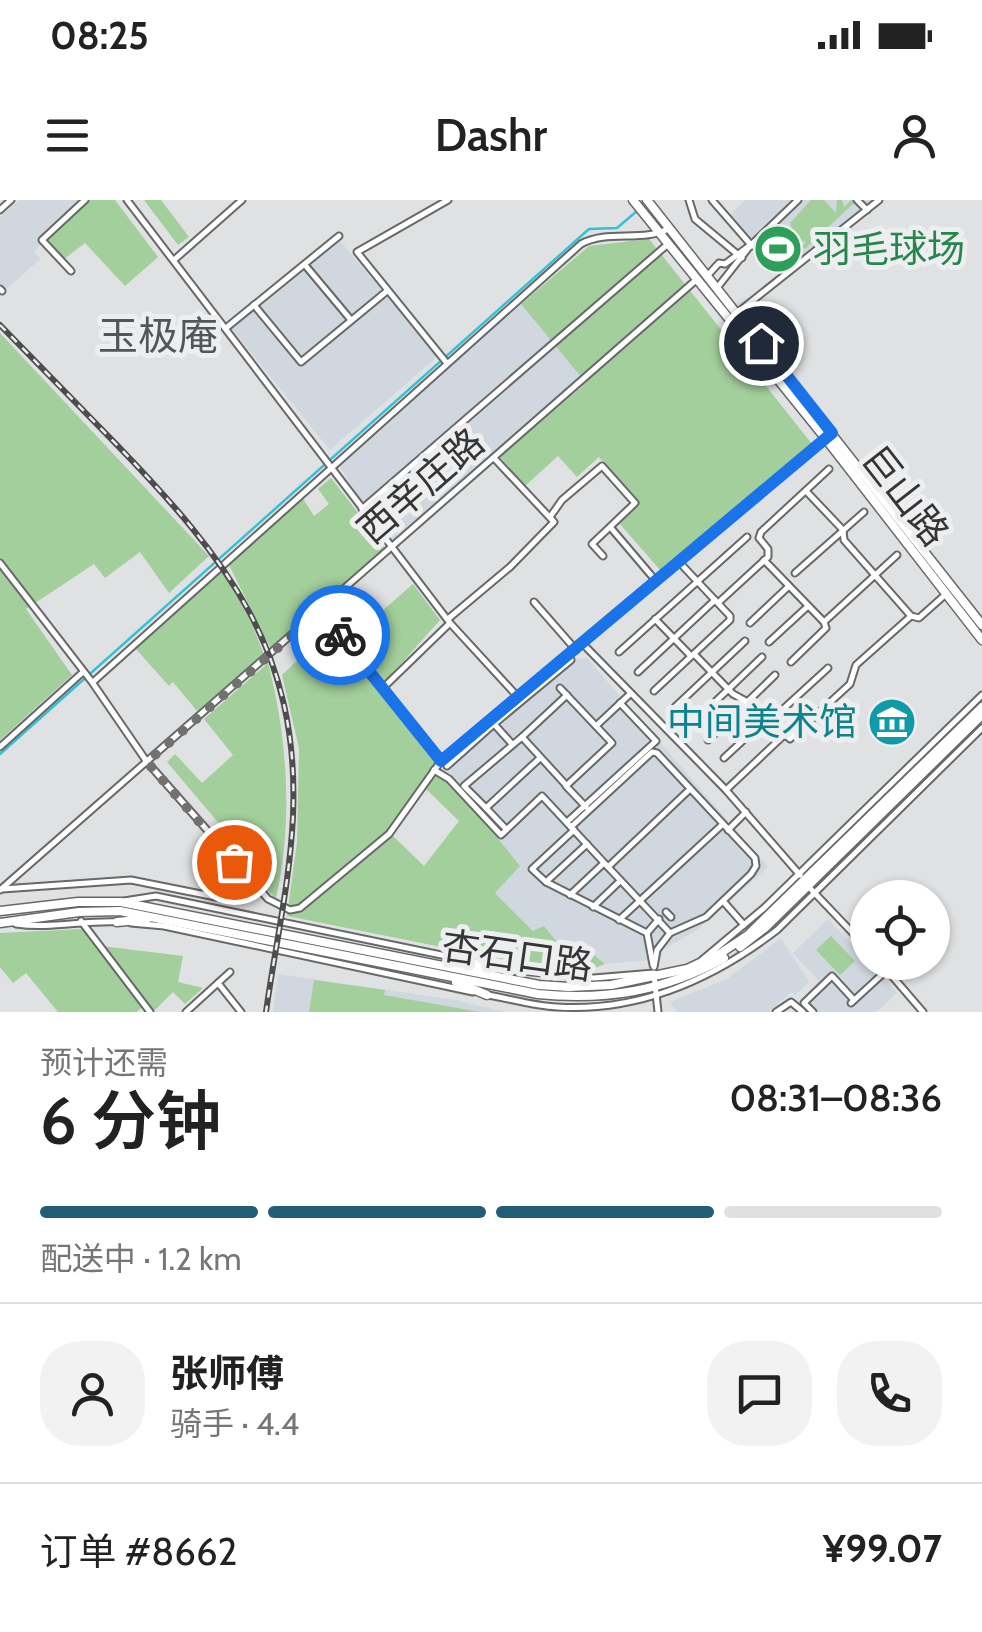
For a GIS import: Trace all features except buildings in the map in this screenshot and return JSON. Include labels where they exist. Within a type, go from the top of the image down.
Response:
[{"type":"main road","name":"巨山路","points":[[647,200],[737,313],[982,640]]},
{"type":"main road","name":"巨山路","points":[[634,201],[982,625]]},
{"type":"main road","name":"杏石口路","points":[[895,802],[982,706]]},
{"type":"main road","name":"杏石口路","points":[[0,911],[78,902],[121,902],[540,985],[569,988],[655,980],[711,965],[736,950],[982,715]]},
{"type":"main road","name":"杏石口路","points":[[4,923],[78,912],[120,911],[538,994],[614,996],[688,970],[721,953],[807,884]]},
{"type":"main road","points":[[116,922],[163,917]]},
{"type":"main road","points":[[438,963],[513,970]]},
{"type":"main road","points":[[443,976],[487,995]]},
{"type":"street","points":[[0,210],[11,200]]},
{"type":"street","points":[[71,271],[42,240],[86,200]]},
{"type":"street","points":[[127,200],[449,621],[518,698]]},
{"type":"street","points":[[174,260],[242,200]]},
{"type":"street","points":[[447,362],[357,252],[448,200]]},
{"type":"street","points":[[689,200],[695,219],[740,256]]},
{"type":"street","points":[[712,200],[752,246]]},
{"type":"street","points":[[717,288],[746,246],[752,246],[798,200]]},
{"type":"street","points":[[857,200],[866,210]]},
{"type":"street","points":[[737,313],[879,200]]},
{"type":"street","points":[[92,682],[587,240],[660,234],[670,228]]},
{"type":"street","points":[[226,328],[338,236]]},
{"type":"street","points":[[362,510],[668,244]]},
{"type":"street","points":[[708,275],[719,264],[740,256]]},
{"type":"street","points":[[304,264],[351,320]]},
{"type":"street","points":[[725,264],[732,271]]},
{"type":"street","name":"西辛庄路","points":[[0,889],[696,280]]},
{"type":"street","points":[[254,306],[301,362],[387,290]]},
{"type":"street","points":[[444,764],[829,436]]},
{"type":"street","points":[[382,688],[554,522],[494,458]]},
{"type":"street","points":[[550,517],[562,500],[602,466],[636,503],[592,544],[603,556]]},
{"type":"street","points":[[638,672],[764,560],[769,552],[760,534],[829,470]]},
{"type":"street","points":[[806,491],[843,530],[844,540],[911,616],[920,618],[946,594]]},
{"type":"street","points":[[795,573],[864,512]]},
{"type":"street","points":[[612,528],[656,581]]},
{"type":"street","points":[[619,652],[748,536]]},
{"type":"street","points":[[824,622],[896,555]]},
{"type":"street","points":[[764,560],[826,628],[790,662]]},
{"type":"street","points":[[654,691],[730,620],[679,562]]},
{"type":"street","points":[[0,563],[92,682],[147,762],[268,899],[290,910],[300,908],[389,834],[434,770],[498,724],[571,660]]},
{"type":"street","points":[[750,623],[789,586]]},
{"type":"street","points":[[534,602],[576,650]]},
{"type":"street","points":[[769,642],[808,606]]},
{"type":"street","points":[[320,611],[444,764]]},
{"type":"street","points":[[655,618],[728,690],[790,740],[852,680],[856,665],[911,616]]},
{"type":"street","points":[[675,707],[746,640]]},
{"type":"street","points":[[584,644],[726,790],[850,930]]},
{"type":"street","points":[[691,725],[762,656]]},
{"type":"street","points":[[724,758],[828,668]]},
{"type":"street","points":[[0,746],[83,672]]},
{"type":"street","points":[[708,740],[775,674]]},
{"type":"street","points":[[560,688],[613,745],[566,786]]},
{"type":"street","points":[[596,726],[630,694]]},
{"type":"street","name":"杏石口路","points":[[807,884],[982,694]]},
{"type":"street","points":[[507,830],[464,786],[567,695]]},
{"type":"street","points":[[620,703],[656,741],[532,869],[546,882],[647,933]]},
{"type":"street","points":[[498,724],[512,744]]},
{"type":"street","name":"杏石口路","points":[[895,802],[982,728]]},
{"type":"street","points":[[726,790],[784,736]]},
{"type":"street","points":[[522,737],[587,808]]},
{"type":"street","points":[[587,808],[652,752],[667,763],[755,858],[756,866],[723,901],[698,923],[670,933],[656,950],[655,980]]},
{"type":"street","points":[[486,808],[540,758]]},
{"type":"street","points":[[434,770],[448,779],[501,835],[542,796],[670,933]]},
{"type":"street","points":[[570,895],[689,790]]},
{"type":"street","points":[[620,920],[746,812]]},
{"type":"street","points":[[546,882],[587,844]]},
{"type":"street","points":[[0,889],[131,880],[226,899],[256,886]]},
{"type":"street","points":[[593,906],[621,880]]},
{"type":"street","points":[[121,902],[156,896],[513,970],[655,980]]},
{"type":"street","points":[[723,901],[747,929]]},
{"type":"street","points":[[647,933],[659,919]]},
{"type":"street","points":[[81,921],[150,1012]]},
{"type":"street","name":"杏石口路","points":[[4,923],[37,927],[81,921],[164,926],[555,1010],[616,1006],[655,980]]},
{"type":"street","points":[[647,933],[658,1012]]},
{"type":"street","points":[[186,1012],[230,972]]},
{"type":"street","points":[[813,1012],[804,1003],[832,976],[852,1001],[875,980]]},
{"type":"street","points":[[895,980],[923,1012]]},
{"type":"street","points":[[218,983],[240,1012]]},
{"type":"street","points":[[776,1012],[791,1002],[803,1012]]},
{"type":"shaded area","points":[[19,200],[90,200],[34,251],[40,259],[5,290],[0,284],[0,217]]},
{"type":"shaded area","points":[[745,200],[873,200],[784,272],[730,215]]},
{"type":"shaded area","points":[[340,241],[438,356],[330,450],[232,329]]},
{"type":"shaded area","points":[[521,304],[581,377],[394,542],[365,509],[340,467]]},
{"type":"shaded area","points":[[587,658],[768,867],[697,930],[662,950],[661,959],[605,964],[588,950],[564,951],[544,927],[534,931],[494,892],[520,866],[443,770],[575,659]]},
{"type":"shaded area","points":[[828,919],[850,943],[850,980],[885,980],[897,993],[876,1012],[810,1012],[799,1001],[819,981],[793,953]]},
{"type":"shaded area","points":[[781,938],[809,982],[769,1012],[677,1012],[670,1002],[727,979]]},
{"type":"shaded area","points":[[278,974],[455,1000],[506,1012],[273,1012]]},
{"type":"green space","points":[[90,200],[115,200],[158,257],[125,286],[85,243],[64,259],[46,240]]},
{"type":"green space","points":[[144,200],[161,200],[189,237],[178,245]]},
{"type":"green space","points":[[811,200],[824,200],[836,213],[837,200],[842,200],[844,207],[851,200],[856,201],[805,249],[802,246],[806,242],[795,238],[790,223]]},
{"type":"green space","points":[[649,239],[812,444],[661,571],[619,523],[639,503],[599,457],[577,477],[558,456],[525,486],[500,457],[586,383],[521,304],[589,246]]},
{"type":"green space","points":[[0,333],[209,556],[169,593],[140,552],[105,578],[94,564],[26,609],[72,675],[0,740]]},
{"type":"green space","points":[[331,478],[386,549],[271,649],[229,565],[302,497],[314,516],[329,504],[318,489]]},
{"type":"green space","points":[[221,568],[264,655],[197,711],[173,682],[169,686],[135,648]]},
{"type":"green space","points":[[413,584],[440,620],[383,684],[334,624],[360,602],[373,619]]},
{"type":"green space","points":[[330,630],[520,866],[495,893],[533,931],[544,926],[564,951],[588,950],[605,964],[590,970],[541,967],[287,916],[297,842],[299,748],[282,675]],"holes":[[[426,789],[459,821],[424,866],[392,835]]]},
{"type":"green space","points":[[268,663],[280,721],[286,781],[285,840],[276,899],[214,834],[221,826],[167,762],[175,754],[202,783],[233,755],[204,719]]},
{"type":"green space","points":[[82,929],[142,1007],[137,1012],[58,1012],[26,973],[13,983],[0,967],[0,933]]},
{"type":"green space","points":[[831,936],[850,956],[850,966],[840,975],[816,950]]},
{"type":"green space","points":[[102,946],[183,956],[178,982],[203,988],[185,1004],[173,992],[154,1011]]},
{"type":"green space","points":[[314,980],[385,990],[384,995],[480,1012],[309,1012]]},
{"type":"waterway","points":[[0,754],[589,229],[617,228],[637,211]]},
{"type":"railway","points":[[0,325],[191,527],[222,568],[269,655],[284,704],[292,757],[293,816],[286,890],[266,1012]]},
{"type":"way so far","points":[[234,862],[147,762],[320,611],[340,635]]},
{"type":"place","name":"羽毛球场","points":[[778,249]]},
{"type":"place","name":"中间美术馆","points":[[892,722]]},
{"type":"district","name":"玉极庵","points":[[158,336]]},
{"type":"route","points":[[340,635],[441,761],[832,433],[761,343]]}]
